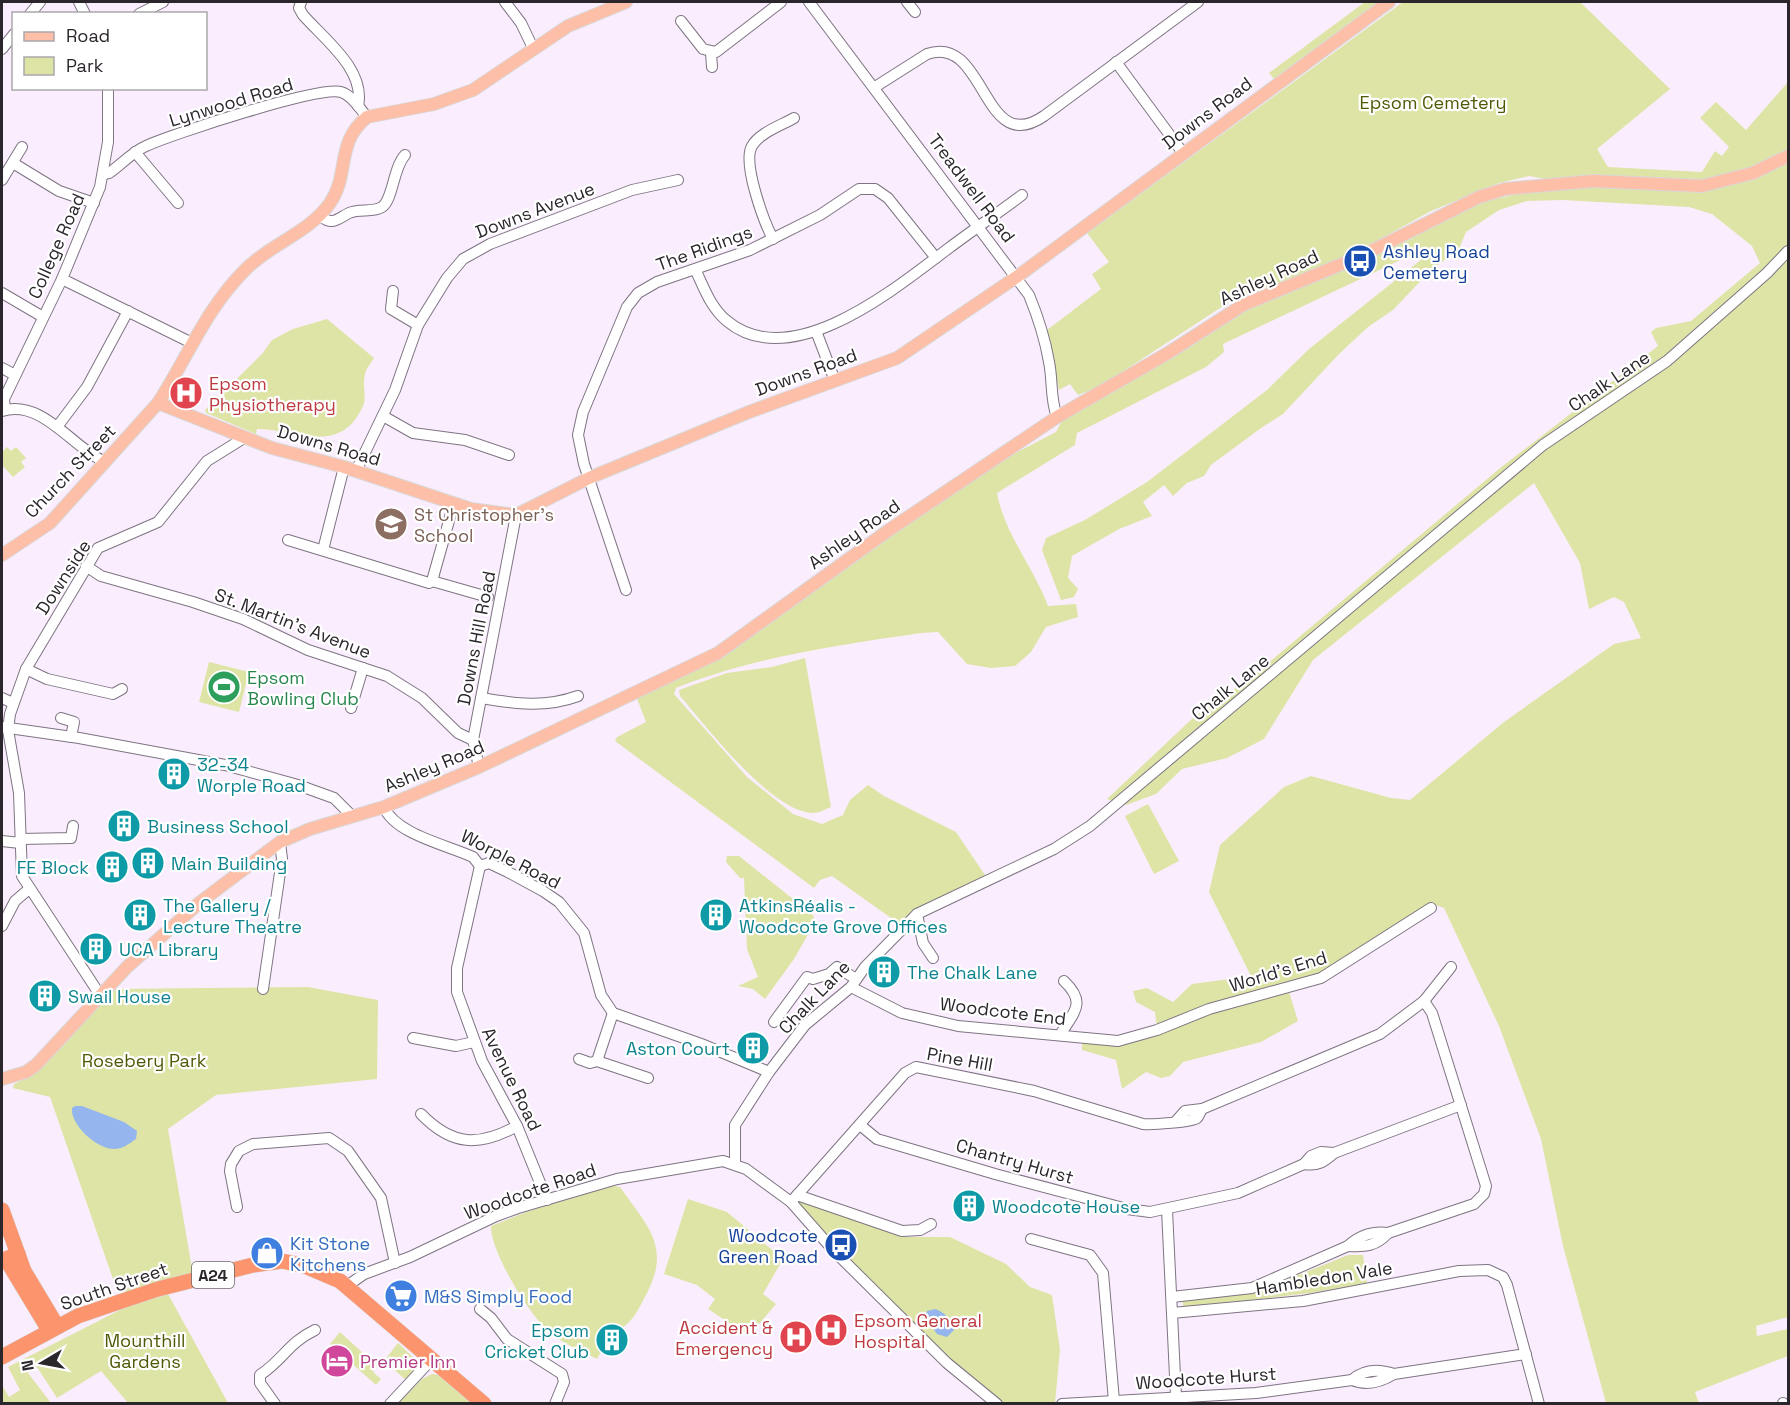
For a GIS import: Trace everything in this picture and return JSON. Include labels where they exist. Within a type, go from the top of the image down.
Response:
[{"type":"highway","points":[[2,1210],[12,1257],[53,1328]]},
{"type":"highway","points":[[12,1257],[42,1297],[53,1328]]},
{"type":"highway","name":"South Street","points":[[2,1357],[78,1316],[158,1289],[270,1262],[290,1262],[305,1266],[334,1277],[347,1286]]},
{"type":"highway","name":"A24","points":[[347,1286],[484,1404]]},
{"type":"highway","points":[[42,1297],[78,1316]]},
{"type":"main road","points":[[320,216],[339,186],[348,140],[358,124],[367,117],[455,98],[496,75],[533,48],[581,19],[626,2]]},
{"type":"main road","name":"Downs Road","points":[[158,403],[203,419],[244,438],[488,513],[516,515],[589,478],[749,412],[897,358],[1018,276],[1389,2]]},
{"type":"main road","name":"Ashley Road","points":[[2,1079],[26,1072],[36,1065],[118,975],[199,903],[280,842],[310,829],[384,807],[479,767],[718,653],[889,530],[1057,417],[1168,353],[1243,305],[1359,257],[1479,197],[1505,189],[1593,181],[1702,186],[1753,173],[1788,156]]},
{"type":"main road","name":"Church Street","points":[[2,555],[50,523],[158,403],[173,382],[216,302],[248,267],[269,249],[320,216]]},
{"type":"street","points":[[143,12],[163,2]]},
{"type":"street","points":[[301,2],[299,8],[303,15],[357,79],[360,96],[358,106]]},
{"type":"street","points":[[505,2],[521,23],[533,48]]},
{"type":"street","points":[[681,21],[703,49],[711,53],[719,50],[781,2]]},
{"type":"street","name":"Treadwell Road","points":[[809,2],[1018,276],[1029,295],[1042,328],[1050,364],[1052,405],[1057,417]]},
{"type":"street","points":[[908,2],[915,12]]},
{"type":"street","points":[[875,87],[927,54],[935,51],[952,52],[963,63],[1000,117],[1011,124],[1020,125],[1036,121],[1198,2]]},
{"type":"street","points":[[2,49],[12,36]]},
{"type":"street","points":[[711,53],[712,67]]},
{"type":"street","points":[[1116,62],[1183,153]]},
{"type":"street","name":"College Road","points":[[3,410],[4,399],[62,279],[104,174],[109,127],[108,90]]},
{"type":"street","name":"Lynwood Road","points":[[104,174],[113,170],[135,152],[157,142],[308,95],[340,92],[358,106],[367,117]]},
{"type":"street","points":[[773,239],[760,207],[749,154],[756,141],[794,118]]},
{"type":"street","points":[[2,180],[22,147]]},
{"type":"street","points":[[135,152],[178,203]]},
{"type":"street","points":[[320,216],[327,221],[334,222],[354,211],[382,207],[387,202],[396,167],[405,155]]},
{"type":"street","points":[[13,163],[59,191],[94,203]]},
{"type":"street","name":"Downs Avenue","points":[[356,471],[383,416],[417,325],[447,278],[472,252],[632,190],[678,180]]},
{"type":"street","name":"The Ridings","points":[[626,590],[579,445],[579,425],[627,307],[638,293],[657,282],[696,271],[773,239],[820,215],[851,192],[867,188],[882,192],[888,198],[936,258]]},
{"type":"street","points":[[696,271],[714,307],[728,322],[739,328],[772,338],[798,336],[816,331],[885,295],[1022,195]]},
{"type":"street","name":"Chalk Lane","points":[[735,1164],[733,1144],[735,1125],[770,1072],[805,1025],[853,983],[917,914],[1054,849],[1090,826],[1543,445],[1667,361],[1767,273],[1788,251]]},
{"type":"street","points":[[62,279],[192,343]]},
{"type":"street","points":[[393,291],[391,309],[417,325]]},
{"type":"street","points":[[2,293],[43,317]]},
{"type":"street","points":[[57,427],[87,387],[128,311]]},
{"type":"street","points":[[816,331],[835,381]]},
{"type":"street","points":[[2,368],[15,375]]},
{"type":"street","points":[[3,410],[23,410],[57,427],[86,451],[104,461]]},
{"type":"street","points":[[383,416],[413,433],[465,440],[508,455]]},
{"type":"street","name":"Downside","points":[[5,727],[26,669],[86,566],[102,544],[141,531],[158,522],[207,461],[244,438]]},
{"type":"street","points":[[323,550],[344,467]]},
{"type":"street","points":[[432,580],[454,503]]},
{"type":"street","name":"Downs Hill Road","points":[[479,767],[473,740],[516,515]]},
{"type":"street","points":[[288,540],[429,583],[432,580],[488,597]]},
{"type":"street","name":"St. Martin's Avenue","points":[[86,566],[101,576],[243,619],[308,650],[363,668],[406,687],[458,733],[473,740]]},
{"type":"street","points":[[351,708],[363,668]]},
{"type":"street","points":[[26,669],[47,679],[113,694],[122,689]]},
{"type":"street","points":[[481,698],[516,704],[544,705],[578,696]]},
{"type":"street","points":[[2,698],[13,703]]},
{"type":"street","points":[[61,718],[74,722],[71,736]]},
{"type":"street","points":[[100,995],[22,876],[19,793],[13,751],[5,727],[71,736],[219,764],[298,785],[334,798],[352,816]]},
{"type":"street","points":[[13,751],[18,734],[25,729]]},
{"type":"street","name":"Worple Road","points":[[384,807],[391,818],[404,829],[473,856],[480,866],[489,864],[508,872],[559,902],[584,933],[601,995],[614,1013]]},
{"type":"street","points":[[2,841],[71,838],[73,826]]},
{"type":"street","points":[[263,989],[282,860],[280,842]]},
{"type":"street","name":"Avenue Road","points":[[480,866],[456,973],[460,1004],[474,1042],[517,1126],[547,1200]]},
{"type":"street","points":[[2,926],[15,901],[29,889]]},
{"type":"street","name":"World's End","points":[[1157,1030],[1209,1009],[1322,978],[1431,908]]},
{"type":"street","points":[[917,914],[923,944],[933,957]]},
{"type":"street","name":"Woodcote End","points":[[774,1022],[807,977],[813,980],[829,974],[837,967],[853,983],[888,1008],[958,1026],[1118,1041],[1157,1030]]},
{"type":"street","name":"Pine Hill","points":[[794,1199],[904,1073],[916,1067],[1034,1091],[1143,1124],[1160,1125],[1177,1120],[1185,1111],[1202,1109],[1380,1035],[1424,1001],[1451,967]]},
{"type":"street","points":[[1060,1035],[1078,1002],[1076,992],[1064,981]]},
{"type":"street","points":[[1172,1297],[1252,1288],[1348,1246],[1379,1243],[1388,1233],[1474,1204],[1484,1194],[1486,1186],[1461,1105],[1432,1013],[1424,1001]]},
{"type":"street","points":[[597,1061],[614,1013],[704,1045],[770,1072]]},
{"type":"street","points":[[413,1038],[456,1046],[474,1042]]},
{"type":"street","points":[[579,1059],[590,1063],[597,1061],[648,1078]]},
{"type":"street","name":"Chantry Hurst","points":[[860,1125],[877,1139],[995,1174],[1127,1209],[1150,1212],[1238,1193],[1304,1164],[1311,1156],[1321,1152],[1334,1153],[1461,1105]]},
{"type":"street","points":[[421,1114],[450,1136],[470,1141],[492,1139],[517,1126]]},
{"type":"street","points":[[237,1207],[231,1164],[239,1151],[253,1144],[328,1138],[342,1145],[381,1198],[395,1263]]},
{"type":"street","name":"Woodcote Road","points":[[347,1286],[364,1274],[395,1263],[496,1216],[646,1172],[683,1169],[715,1160],[735,1164]]},
{"type":"street","points":[[735,1164],[794,1199],[902,1231],[920,1230],[931,1224]]},
{"type":"street","points":[[794,1199],[834,1251],[947,1363],[997,1404]]},
{"type":"street","points":[[1167,1210],[1176,1397]]},
{"type":"street","points":[[1031,1239],[1090,1256],[1103,1273],[1114,1401]]},
{"type":"street","name":"Hambledon Vale","points":[[1172,1313],[1304,1301],[1442,1274],[1480,1270],[1496,1273],[1507,1284],[1526,1354]]},
{"type":"street","points":[[480,1309],[492,1318],[507,1339],[562,1374],[564,1382],[555,1404]]},
{"type":"street","points":[[275,1404],[260,1383],[260,1375],[278,1362],[291,1344],[315,1330]]},
{"type":"street","points":[[1526,1354],[1539,1404]]},
{"type":"street","name":"Woodcote Hurst","points":[[1062,1404],[1257,1393],[1352,1380],[1362,1372],[1382,1370],[1394,1374],[1526,1354]]},
{"type":"street","points":[[390,1404],[431,1360]]},
{"type":"green space","points":[[1365,2],[1379,2],[1274,79],[1269,73]]},
{"type":"green space","name":"Epsom Cemetery","points":[[1403,2],[1580,2],[1670,89],[1597,149],[1608,167],[1702,172],[1715,151],[1722,156],[1729,147],[1700,118],[1716,102],[1746,130],[1788,82],[1788,1317],[1756,1326],[1757,1336],[1788,1329],[1788,1356],[1695,1392],[1699,1403],[1606,1403],[1563,1246],[1541,1139],[1499,1026],[1444,908],[1430,903],[1321,973],[1286,982],[1298,1021],[1261,1042],[1183,1062],[1170,1076],[1161,1078],[1146,1072],[1122,1089],[1116,1060],[1082,1050],[1082,1041],[1118,1045],[1158,1036],[1155,1012],[1136,1002],[1133,991],[1147,988],[1173,1002],[1192,984],[1229,979],[1254,982],[1209,892],[1220,845],[1284,787],[1311,776],[1391,798],[1410,800],[1504,722],[1614,644],[1641,638],[1624,602],[1614,597],[1589,609],[1580,563],[1534,483],[1313,660],[1264,739],[1227,758],[1182,769],[1156,794],[1126,805],[1107,799],[1195,716],[1248,680],[1499,469],[1658,346],[1651,332],[1656,328],[1691,321],[1760,263],[1752,246],[1712,214],[1689,207],[1563,200],[1527,201],[1499,210],[1466,232],[1459,249],[1430,271],[1393,310],[1368,327],[1339,354],[1283,414],[1211,465],[1204,476],[1187,483],[1173,496],[1164,485],[1143,502],[1152,516],[1119,529],[1072,556],[1068,578],[1078,589],[1074,597],[1061,600],[1042,550],[1046,538],[1085,520],[1147,482],[1267,390],[1309,349],[1422,259],[1411,255],[1223,344],[1224,352],[1206,367],[1077,433],[1075,445],[997,493],[1006,522],[1048,606],[1076,604],[1078,617],[1046,627],[1031,652],[1015,666],[991,668],[967,664],[938,632],[921,633],[797,653],[736,668],[676,688],[674,694],[747,777],[793,814],[822,824],[843,815],[850,800],[868,785],[884,796],[956,832],[987,878],[905,928],[832,876],[820,880],[814,888],[615,741],[617,737],[646,722],[636,696],[735,645],[1008,457],[1056,432],[1063,418],[1134,380],[1246,309],[1409,240],[1463,210],[1486,201],[1597,176],[1545,179],[1529,176],[1499,183],[1431,211],[1344,259],[1234,299],[1099,387],[1078,395],[1070,384],[1059,390],[1047,330],[1101,289],[1092,274],[1109,262],[1087,233]]},
{"type":"green space","points":[[327,319],[374,358],[365,374],[363,406],[353,422],[342,431],[330,436],[316,437],[257,429],[256,434],[206,413],[205,410],[262,354],[272,340],[293,329]]},
{"type":"green space","points":[[7,447],[11,451],[16,447],[26,458],[21,462],[25,467],[13,477],[2,465],[2,452]]},
{"type":"green space","points":[[805,658],[831,807],[814,813],[797,809],[760,784],[706,727],[680,696],[679,690],[727,673],[772,667]]},
{"type":"green space","name":"Epsom Bowling Club","points":[[209,662],[249,672],[239,712],[199,702]]},
{"type":"green space","points":[[1148,804],[1179,861],[1154,874],[1125,816]]},
{"type":"green space","points":[[727,856],[739,856],[813,915],[815,922],[794,959],[765,999],[753,989],[738,986],[758,977],[747,949],[744,878],[740,878],[726,862]]},
{"type":"green space","name":"Rosebery Park","points":[[308,987],[378,1000],[377,1079],[216,1095],[168,1129],[193,1274],[121,1293],[113,1279],[50,1097],[13,1088],[14,1084],[35,1074],[113,989]]},
{"type":"green space","points":[[613,1186],[620,1187],[647,1225],[653,1237],[657,1263],[641,1305],[622,1328],[628,1344],[601,1352],[597,1359],[559,1339],[540,1323],[512,1282],[497,1251],[491,1226],[526,1212]]},
{"type":"green space","points":[[802,1198],[823,1209],[902,1237],[950,1237],[1006,1264],[1030,1287],[1052,1295],[1060,1350],[1055,1403],[1003,1403],[942,1353],[856,1267],[799,1203]]},
{"type":"green space","points":[[688,1199],[727,1212],[783,1259],[763,1294],[776,1304],[749,1336],[708,1309],[715,1299],[697,1285],[664,1274]]},
{"type":"green space","points":[[1348,1255],[1363,1255],[1367,1283],[1310,1293],[1184,1308],[1182,1301],[1254,1293]]},
{"type":"green space","name":"Mounthill Gardens","points":[[168,1294],[228,1403],[128,1403],[101,1371],[57,1398],[37,1367],[28,1373],[51,1403],[2,1403],[2,1385],[9,1397],[20,1390],[8,1367],[122,1309]]},
{"type":"green space","points":[[340,1332],[377,1366],[373,1372],[381,1379],[376,1385],[330,1344]]},
{"type":"green space","points":[[398,1343],[416,1360],[415,1367],[406,1380],[384,1361]]},
{"type":"green space","points":[[432,1374],[438,1375],[471,1403],[398,1404],[422,1379]]},
{"type":"water","points":[[82,1106],[124,1122],[137,1131],[136,1139],[117,1149],[100,1145],[86,1135],[75,1122],[72,1108]]},
{"type":"water","points":[[935,1309],[948,1317],[954,1330],[947,1337],[937,1334],[925,1317],[927,1311]]},
{"type":"place","name":"Ashley Road Cemetery","points":[[1360,261]]},
{"type":"place","name":"Epsom Physiotherapy","points":[[186,393]]},
{"type":"place","name":"St Christopher's School","points":[[391,524]]},
{"type":"place","name":"Epsom Bowling Club","points":[[224,687]]},
{"type":"place","name":"32-34 Worple Road","points":[[174,774]]},
{"type":"place","name":"Business School","points":[[124,826]]},
{"type":"place","name":"Main Building","points":[[148,863]]},
{"type":"place","name":"FE Block","points":[[112,867]]},
{"type":"place","name":"The Gallery / Lecture Theatre","points":[[140,915]]},
{"type":"place","name":"AtkinsRéalis - Woodcote Grove Offices","points":[[716,915]]},
{"type":"place","name":"UCA Library","points":[[96,949]]},
{"type":"place","name":"The Chalk Lane","points":[[884,972]]},
{"type":"place","name":"Swail House","points":[[45,996]]},
{"type":"place","name":"Aston Court","points":[[753,1048]]},
{"type":"place","name":"Woodcote House","points":[[969,1206]]},
{"type":"place","name":"Woodcote Green Road","points":[[841,1245]]},
{"type":"place","name":"Kit Stone Kitchens","points":[[267,1253]]},
{"type":"place","name":"M&S Simply Food","points":[[401,1296]]},
{"type":"place","name":"Epsom General Hospital","points":[[831,1330]]},
{"type":"place","name":"Accident & Emergency","points":[[796,1337]]},
{"type":"place","name":"Epsom Cricket Club","points":[[612,1340]]},
{"type":"place","name":"Premier Inn","points":[[337,1361]]}]
